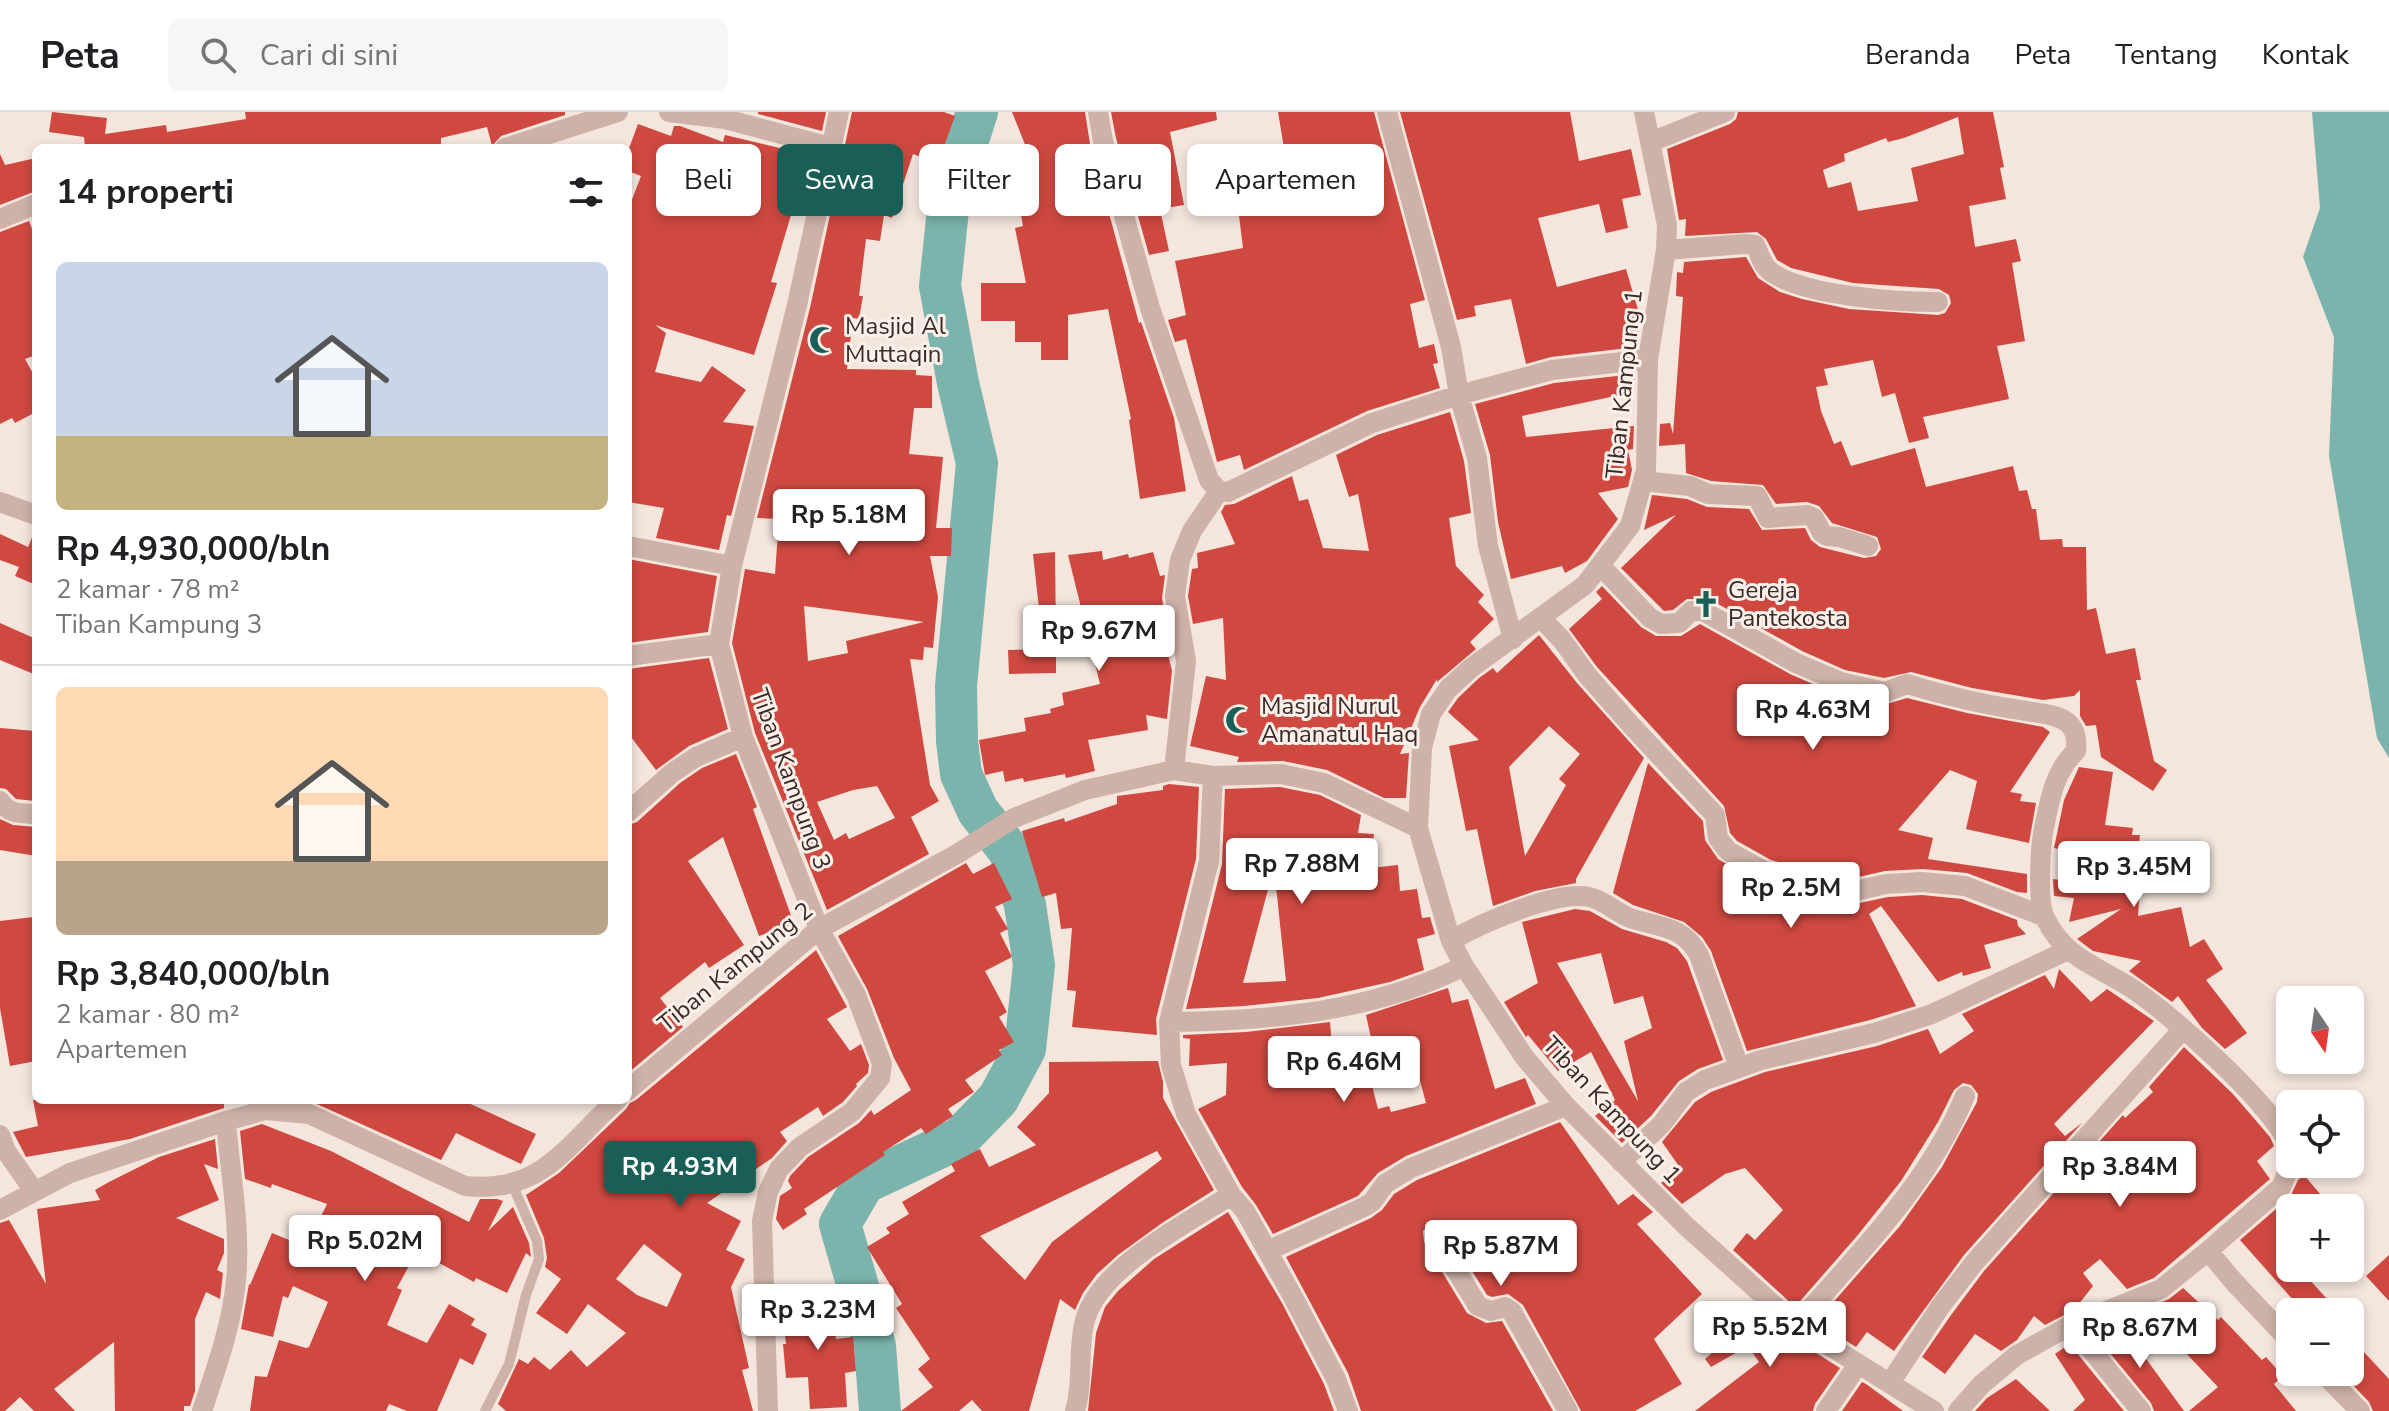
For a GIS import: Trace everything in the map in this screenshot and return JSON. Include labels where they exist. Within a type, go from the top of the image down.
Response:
[{"type":"street","points":[[518,144],[618,112]]},
{"type":"street","points":[[669,112],[725,119],[819,144]]},
{"type":"street","name":"Tiban Kampung 3","points":[[831,144],[839,112]]},
{"type":"street","points":[[1098,112],[1103,141],[1150,308],[1209,480],[1219,491],[1228,492],[1372,423],[1459,395],[1552,370],[1648,359]]},
{"type":"street","points":[[1387,112],[1451,347],[1459,395],[1477,458],[1488,546],[1513,639]]},
{"type":"street","name":"Tiban Kampung 1","points":[[1644,112],[1667,225],[1666,250],[1648,359],[1646,470],[1630,526],[1585,585],[1471,668],[1448,689],[1431,714],[1422,748],[1418,828],[1451,941],[1464,966],[1525,1058],[1566,1106],[1621,1162],[1796,1325],[1857,1366],[1934,1411]]},
{"type":"street","points":[[1651,142],[1725,112]]},
{"type":"street","points":[[0,219],[32,206]]},
{"type":"street","name":"Tiban Kampung 3","points":[[768,1411],[762,1221],[768,1192],[779,1169],[800,1147],[852,1112],[867,1096],[880,1078],[882,1064],[856,995],[819,929],[743,737],[719,644],[732,566],[797,305],[816,216]]},
{"type":"street","points":[[1666,250],[1755,245],[1763,265],[1794,284],[1885,301],[1938,302]]},
{"type":"street","points":[[1643,481],[1690,486],[1708,494],[1757,496],[1768,518],[1807,515],[1814,518],[1827,536],[1868,546]]},
{"type":"street","points":[[1174,770],[1186,661],[1175,596],[1180,560],[1192,531],[1219,491]]},
{"type":"street","points":[[0,502],[32,514]]},
{"type":"street","points":[[632,547],[732,566]]},
{"type":"street","points":[[1600,565],[1650,618],[1661,624],[1679,623],[1691,611],[1703,611],[1796,663],[1841,682],[1885,692],[1907,684],[1945,696],[2006,710],[2053,715],[2066,721],[2073,729],[2076,751],[2063,763],[2053,787],[2043,832],[2040,856],[2043,916],[2066,951],[2129,987],[2183,1029],[2252,1094],[2276,1128]]},
{"type":"street","points":[[1541,618],[1613,705],[1715,815],[1718,838],[1728,851],[1766,872],[1830,890],[1855,891],[1886,884],[1922,882],[1965,886],[2043,916]]},
{"type":"street","points":[[632,655],[719,644]]},
{"type":"street","points":[[632,808],[672,773],[696,757],[743,737]]},
{"type":"street","name":"Tiban Kampung 2","points":[[632,1087],[819,929],[957,854],[1014,818],[1085,790],[1174,770],[1213,776],[1281,774],[1324,783],[1418,828]]},
{"type":"street","points":[[1213,776],[1209,861],[1169,1022],[1171,1065],[1186,1114],[1231,1195],[1245,1211],[1267,1251],[1336,1379],[1348,1411]]},
{"type":"street","points":[[0,801],[13,813],[32,814]]},
{"type":"street","points":[[1451,941],[1524,907],[1575,896],[1590,897],[1628,917],[1681,932],[1699,955],[1739,1067]]},
{"type":"street","points":[[1621,1162],[1661,1125],[1686,1092],[1705,1080],[1739,1067],[1874,1033],[1932,1014],[2066,951]]},
{"type":"street","points":[[1169,1022],[1246,1021],[1381,999],[1428,985],[1464,966]]},
{"type":"street","points":[[1890,1383],[1940,1307],[1974,1263],[2183,1029]]},
{"type":"street","points":[[1796,1325],[1901,1204],[1937,1150],[1965,1096]]},
{"type":"street","points":[[1267,1251],[1364,1207],[1372,1202],[1385,1184],[1411,1168],[1566,1106]]},
{"type":"street","points":[[0,1210],[70,1173],[226,1121],[265,1110],[312,1107],[465,1186],[485,1188],[512,1184],[533,1176],[555,1162],[594,1107]]},
{"type":"street","points":[[202,1411],[225,1339],[236,1281],[237,1247],[226,1121]]},
{"type":"street","points":[[0,1135],[6,1151],[34,1191]]},
{"type":"street","points":[[1958,1411],[1982,1384],[2017,1355],[2071,1325],[2161,1289],[2223,1241],[2281,1187],[2285,1178]]},
{"type":"street","points":[[1075,1411],[1079,1399],[1079,1348],[1086,1317],[1103,1287],[1127,1263],[1231,1195]]},
{"type":"street","points":[[1435,1236],[1478,1306],[1491,1311],[1505,1307],[1512,1312],[1568,1411]]},
{"type":"street","points":[[2208,1251],[2276,1327]]},
{"type":"street","points":[[2071,1325],[2141,1411]]},
{"type":"street","points":[[1826,1411],[1857,1366]]},
{"type":"street","points":[[2336,1386],[2360,1411]]},
{"type":"lane","points":[[485,1411],[509,1364],[526,1295],[539,1259],[537,1241],[512,1184]]},
{"type":"water","points":[[2312,112],[2389,112],[2389,758],[2377,738],[2329,456],[2334,337],[2303,257],[2320,208]]},
{"type":"building","points":[[52,112],[107,118],[105,134],[166,125],[167,132],[246,119],[245,112],[565,112],[565,115],[501,136],[494,144],[487,127],[441,138],[441,144],[85,144],[84,137],[49,132]]},
{"type":"building","points":[[758,112],[826,112],[822,131]]},
{"type":"building","points":[[852,112],[944,112],[955,116],[945,144],[919,144],[919,156],[913,154],[903,184],[903,144],[845,144]]},
{"type":"building","points":[[1012,112],[1085,112],[1090,144],[1055,144],[1055,216],[1110,216],[1139,323],[1174,418],[1186,491],[1140,499],[1131,419],[1108,309],[1068,315],[1068,360],[1041,360],[1041,342],[1015,342],[1015,321],[981,321],[981,283],[1026,283],[1015,228],[1023,226],[1021,216],[1039,216],[1039,144],[1025,144]]},
{"type":"building","points":[[1111,112],[1216,112],[1217,120],[1170,132],[1184,205],[1171,207],[1171,144],[1118,144]]},
{"type":"building","points":[[1278,112],[1374,112],[1383,144],[1283,144]]},
{"type":"building","points":[[1400,112],[1570,112],[1579,161],[1631,149],[1641,195],[1622,199],[1628,228],[1606,233],[1599,204],[1538,218],[1557,287],[1626,269],[1641,320],[1637,347],[1551,357],[1526,364],[1511,299],[1474,306],[1476,316],[1457,320]]},
{"type":"building","points":[[1738,112],[1993,112],[2004,167],[2000,168],[2006,199],[1969,206],[1975,247],[2016,239],[2021,261],[2012,263],[2025,341],[1997,346],[2009,399],[1923,417],[1929,438],[1909,443],[1895,393],[1882,397],[1873,360],[1824,369],[1828,385],[1816,387],[1821,411],[1834,444],[1841,441],[1851,466],[1915,448],[1926,487],[2013,466],[2019,491],[2027,490],[2032,509],[2036,509],[2040,540],[2062,539],[2063,547],[2086,547],[2087,610],[2096,608],[2106,654],[2135,648],[2141,680],[2136,680],[2154,761],[2167,770],[2153,791],[2101,757],[2096,725],[2086,726],[2080,716],[2080,690],[2074,696],[2043,700],[1972,688],[1911,672],[1884,678],[1845,670],[1802,651],[1709,599],[1687,599],[1673,610],[1664,611],[1621,568],[1676,515],[1644,530],[1652,495],[1687,499],[1707,507],[1749,509],[1762,530],[1805,528],[1811,540],[1820,547],[1864,558],[1876,556],[1881,549],[1877,537],[1832,523],[1819,506],[1807,502],[1776,504],[1763,485],[1711,481],[1686,473],[1685,444],[1659,446],[1660,424],[1670,423],[1673,434],[1683,297],[1676,296],[1677,272],[1683,273],[1684,262],[1746,257],[1758,278],[1780,292],[1849,309],[1938,315],[1945,313],[1951,303],[1949,295],[1939,289],[1853,283],[1791,268],[1777,260],[1766,239],[1757,232],[1685,236],[1686,219],[1679,220],[1667,149],[1736,119]],"holes":[[[1958,117],[1964,154],[1911,168],[1918,201],[1858,211],[1851,182],[1828,188],[1823,170],[1845,161],[1844,154],[1886,138],[1888,142],[1904,138]]]},
{"type":"building","points":[[638,124],[671,136],[674,126],[680,126],[723,142],[725,135],[777,147],[777,216],[791,216],[771,282],[777,283],[754,355],[655,325],[666,333],[655,372],[701,382],[712,366],[746,390],[723,422],[754,426],[719,550],[656,538],[664,508],[632,503],[632,200],[641,176],[632,173],[632,144]]},
{"type":"building","points":[[1384,149],[1425,300],[1410,304],[1419,348],[1434,344],[1438,363],[1433,364],[1440,388],[1367,411],[1244,470],[1240,455],[1217,462],[1186,339],[1175,342],[1168,320],[1186,315],[1175,261],[1243,248],[1239,216],[1384,216]]},
{"type":"building","points":[[0,154],[5,165],[32,159],[32,193],[0,205]]},
{"type":"building","points":[[830,216],[884,216],[880,241],[866,239],[859,296],[863,296],[859,319],[853,318],[847,369],[916,370],[916,375],[932,376],[932,408],[914,408],[909,454],[943,457],[936,528],[952,528],[951,556],[930,556],[938,597],[933,648],[924,647],[923,660],[910,659],[930,785],[939,801],[911,817],[929,854],[827,910],[755,733],[732,643],[745,569],[775,574],[779,519],[757,518]],"holes":[[[804,606],[924,622],[846,641],[848,653],[808,661]],[[877,786],[895,818],[849,839],[846,833],[834,840],[817,802]]]},
{"type":"building","points":[[1138,216],[1162,216],[1169,251],[1149,255]]},
{"type":"building","points":[[29,221],[32,229],[32,356],[25,359],[32,372],[32,414],[15,423],[12,418],[0,424],[0,232]]},
{"type":"building","points":[[1635,374],[1634,392],[1522,416],[1526,437],[1634,426],[1633,449],[1628,450],[1632,470],[1628,487],[1598,493],[1618,519],[1587,561],[1565,573],[1562,566],[1511,579],[1498,522],[1490,455],[1475,404],[1554,383]]},
{"type":"building","points":[[1450,412],[1464,461],[1471,513],[1449,518],[1456,566],[1484,595],[1478,602],[1494,619],[1470,642],[1476,649],[1437,682],[1437,679],[1420,707],[1400,754],[1409,753],[1406,798],[1384,798],[1327,770],[1283,761],[1237,762],[1239,757],[1190,746],[1206,676],[1226,680],[1223,618],[1193,624],[1188,596],[1192,569],[1198,568],[1197,553],[1235,544],[1221,512],[1225,505],[1234,504],[1292,476],[1299,501],[1308,499],[1323,548],[1369,551],[1358,494],[1349,497],[1336,455],[1377,435]]},
{"type":"building","points":[[0,534],[28,547],[32,538],[32,583],[15,576],[19,567],[0,560]]},
{"type":"building","points":[[1102,551],[1103,560],[1153,552],[1160,576],[1165,575],[1162,598],[1167,629],[1162,630],[1172,671],[1167,719],[1146,715],[1148,730],[1088,740],[1095,771],[1066,778],[1065,774],[1024,782],[1023,778],[1005,782],[1003,771],[985,775],[979,740],[1026,731],[1024,718],[1051,713],[1050,709],[1064,705],[1062,693],[1100,684],[1068,555]]},
{"type":"building","points":[[1055,552],[1056,635],[1042,636],[1033,554]]},
{"type":"building","points":[[632,560],[717,576],[708,632],[632,642]]},
{"type":"building","points":[[1602,586],[1641,627],[1656,636],[1681,636],[1700,624],[1790,674],[1838,695],[1883,705],[1907,698],[2043,727],[2050,732],[2010,792],[2022,794],[2020,801],[2036,803],[2029,843],[1966,829],[1977,781],[1950,770],[1898,830],[1933,838],[1928,859],[2027,874],[2027,893],[1967,873],[1923,869],[1885,871],[1854,878],[1832,877],[1771,860],[1737,841],[1730,833],[1724,806],[1597,667],[1569,629],[1602,599],[1596,592]]},
{"type":"building","points":[[0,623],[32,637],[32,673],[0,660]]},
{"type":"building","points":[[1539,635],[1644,758],[1576,883],[1535,891],[1493,906],[1477,829],[1466,831],[1449,746],[1479,740],[1448,712],[1479,678],[1493,668],[1497,673]],"holes":[[[1549,726],[1580,754],[1559,779],[1566,785],[1525,856],[1509,767]]]},
{"type":"building","points":[[1056,649],[1056,673],[1009,674],[1008,650]]},
{"type":"building","points":[[709,658],[728,729],[689,746],[656,770],[632,738],[632,668]]},
{"type":"building","points":[[0,728],[32,731],[32,801],[16,799],[6,789],[0,788]]},
{"type":"building","points":[[736,754],[757,807],[753,809],[794,924],[759,936],[723,837],[688,861],[744,945],[709,968],[705,962],[660,998],[683,1027],[632,1070],[632,824],[702,768]]},
{"type":"building","points":[[1648,763],[1703,821],[1705,840],[1718,859],[1760,884],[1829,903],[1855,904],[1888,897],[1922,895],[1962,899],[2017,920],[2018,926],[2026,934],[1984,945],[1991,968],[1963,976],[1962,972],[1938,982],[1881,906],[1869,914],[1916,1006],[1747,1051],[1711,951],[1702,937],[1684,922],[1633,905],[1613,893]]},
{"type":"building","points":[[2079,767],[2113,772],[2105,825],[2133,828],[2132,835],[2140,835],[2136,871],[2141,872],[2138,916],[2181,907],[2190,947],[2204,939],[2223,969],[2206,980],[2247,1033],[2225,1049],[2202,1028],[2178,996],[2172,1002],[2129,971],[2141,961],[2093,951],[2077,939],[2121,909],[2069,922],[2074,898],[2054,896],[2053,879],[2082,883],[2087,856],[2054,848],[2064,800]]},
{"type":"building","points":[[1163,786],[1199,787],[1196,859],[1156,1019],[1157,1035],[1072,1027],[1076,991],[1067,990],[1072,928],[1061,929],[1056,893],[1042,897],[1022,831],[1064,818],[1065,822],[1117,804],[1117,796],[1163,790]]},
{"type":"building","points":[[1280,787],[1320,795],[1361,815],[1358,833],[1374,834],[1370,868],[1398,865],[1400,891],[1417,889],[1422,918],[1430,917],[1435,934],[1417,939],[1424,970],[1390,982],[1318,998],[1186,1009],[1222,864],[1225,789]],"holes":[[[1274,867],[1286,981],[1243,983]]]},
{"type":"building","points":[[0,819],[13,825],[32,827],[32,855],[0,850]]},
{"type":"building","points":[[966,863],[973,874],[994,863],[1012,899],[995,907],[1008,929],[1000,933],[1012,957],[985,971],[1007,1012],[999,1017],[1014,1042],[999,1050],[1002,1055],[965,1080],[974,1092],[948,1109],[953,1116],[926,1134],[921,1128],[883,1152],[885,1155],[804,1209],[807,1214],[783,1230],[776,1219],[780,1196],[792,1188],[788,1181],[790,1176],[808,1157],[859,1123],[871,1110],[874,1115],[911,1090],[894,1058],[867,989],[838,936]]},
{"type":"building","points":[[1575,909],[1590,911],[1622,929],[1677,948],[1687,961],[1723,1060],[1698,1069],[1679,1081],[1651,1116],[1622,1143],[1595,1116],[1615,1100],[1591,1052],[1558,1071],[1528,1035],[1526,1037],[1504,1002],[1538,983],[1522,922]],"holes":[[[1601,953],[1614,1004],[1643,996],[1652,1028],[1624,1041],[1638,1101],[1557,963]]]},
{"type":"building","points":[[32,917],[32,1062],[10,1066],[0,1008],[0,921]]},
{"type":"building","points":[[816,950],[847,1007],[827,1019],[850,1051],[861,1044],[869,1065],[868,1073],[843,1102],[823,1116],[818,1107],[780,1132],[787,1141],[772,1158],[707,1203],[741,1221],[726,1250],[745,1259],[731,1287],[749,1368],[742,1370],[753,1411],[506,1411],[498,1404],[519,1359],[528,1364],[534,1357],[550,1370],[571,1350],[587,1367],[626,1333],[588,1304],[567,1334],[536,1313],[561,1279],[545,1267],[544,1238],[526,1195],[559,1173],[632,1102]],"holes":[[[644,1244],[682,1274],[667,1307],[637,1295],[616,1279]]]},
{"type":"building","points":[[2059,969],[2091,1002],[2107,989],[2154,1021],[2054,1124],[2065,1136],[2082,1123],[1964,1255],[1894,1351],[1867,1332],[1856,1347],[1816,1322],[1900,1226],[1942,1167],[1977,1102],[1978,1094],[1971,1085],[1963,1083],[1954,1090],[1901,1181],[1795,1307],[1733,1250],[1747,1233],[1755,1240],[1783,1210],[1745,1168],[1725,1174],[1682,1204],[1661,1183],[1681,1169],[1662,1142],[1695,1102],[1711,1092],[1765,1072],[1877,1046],[1928,1029],[1940,1054],[1974,1031],[1962,1014],[2045,975],[2054,989]]},
{"type":"building","points":[[1448,988],[1452,1003],[1468,999],[1495,1089],[1525,1078],[1536,1104],[1406,1156],[1378,1173],[1358,1196],[1273,1234],[1242,1187],[1198,1109],[1226,1095],[1227,1063],[1189,1066],[1190,1039],[1183,1038],[1183,1035],[1246,1032],[1330,1022],[1334,1070],[1366,1062],[1378,1109],[1389,1106],[1391,1112],[1426,1103],[1414,1058],[1377,1066],[1366,1015]]},
{"type":"building","points":[[2184,1047],[2233,1094],[2270,1137],[2274,1146],[2257,1161],[2270,1179],[2154,1278],[2127,1289],[2100,1259],[2083,1273],[2093,1286],[2074,1310],[2045,1325],[2034,1316],[2017,1340],[2001,1351],[1975,1334],[1945,1374],[1922,1357],[1984,1271],[2123,1115],[2125,1118],[2153,1092],[2149,1087]]},
{"type":"building","points":[[1158,1061],[1163,1098],[1214,1190],[1118,1255],[1097,1274],[1075,1310],[1060,1299],[1029,1411],[982,1411],[972,1400],[959,1411],[901,1411],[933,1387],[918,1369],[930,1359],[896,1308],[902,1304],[867,1247],[890,1233],[886,1228],[909,1214],[902,1202],[955,1171],[951,1164],[980,1149],[989,1167],[1036,1145],[1017,1127],[1049,1093],[1049,1062]],"holes":[[[1157,1151],[1162,1159],[1052,1242],[1025,1280],[980,1236]]]},
{"type":"building","points":[[34,1104],[224,1104],[224,1108],[130,1139],[26,1157],[13,1132],[38,1126]]},
{"type":"building","points":[[317,1104],[471,1104],[536,1134],[521,1164],[456,1133],[441,1160]]},
{"type":"building","points":[[1560,1122],[1618,1205],[1633,1194],[1653,1212],[1637,1224],[1702,1294],[1654,1339],[1682,1384],[1635,1411],[1581,1411],[1523,1305],[1508,1294],[1487,1295],[1446,1229],[1434,1223],[1423,1231],[1424,1242],[1467,1313],[1486,1323],[1502,1321],[1553,1411],[1361,1411],[1348,1373],[1286,1257],[1371,1218],[1382,1210],[1394,1194],[1417,1180]]},
{"type":"building","points":[[262,1124],[331,1151],[469,1222],[480,1199],[503,1201],[488,1231],[513,1207],[529,1243],[531,1257],[526,1253],[507,1293],[476,1278],[474,1282],[417,1251],[397,1288],[402,1290],[387,1325],[427,1343],[449,1304],[475,1319],[471,1325],[487,1334],[473,1365],[460,1358],[437,1411],[407,1411],[389,1404],[386,1411],[250,1411],[255,1376],[267,1377],[279,1340],[309,1347],[328,1302],[293,1286],[288,1298],[283,1296],[273,1337],[241,1329],[249,1284],[272,1233],[306,1247],[327,1204],[272,1184],[271,1188],[245,1179],[240,1131]]},
{"type":"building","points":[[215,1139],[218,1169],[204,1164],[219,1200],[176,1218],[224,1239],[224,1253],[217,1270],[223,1273],[220,1299],[206,1292],[195,1319],[195,1391],[190,1406],[184,1406],[184,1411],[115,1411],[114,1342],[54,1389],[75,1411],[34,1411],[20,1397],[5,1411],[0,1411],[0,1223],[9,1220],[46,1284],[37,1209],[100,1200],[95,1190],[109,1182],[159,1157]]},
{"type":"building","points":[[2307,1178],[2320,1194],[2291,1194],[2298,1180]]},
{"type":"building","points":[[2276,1209],[2276,1281],[2240,1240]]},
{"type":"building","points":[[1228,1212],[1282,1303],[1324,1384],[1334,1411],[1088,1411],[1096,1333],[1105,1307],[1154,1259]]},
{"type":"building","points":[[2389,1255],[2389,1301],[2366,1276]]},
{"type":"building","points":[[2277,1282],[2312,1282],[2326,1298],[2291,1298]]},
{"type":"building","points":[[2183,1288],[2218,1320],[2221,1317],[2262,1360],[2266,1357],[2276,1368],[2274,1384],[2296,1411],[2189,1411],[2218,1387],[2184,1351],[2194,1342],[2155,1305]]},
{"type":"building","points":[[832,1299],[836,1339],[853,1337],[856,1371],[845,1373],[847,1407],[810,1409],[808,1377],[786,1378],[782,1305]]},
{"type":"building","points":[[1737,1307],[1751,1321],[1762,1312],[1789,1336],[1840,1368],[1813,1411],[1695,1411],[1759,1362],[1748,1346],[1711,1367],[1705,1359],[1732,1336],[1720,1324]]},
{"type":"building","points":[[2120,1323],[2184,1411],[2154,1411],[2151,1403],[2100,1341]]},
{"type":"building","points":[[2068,1342],[2124,1411],[2073,1411],[2085,1400],[2055,1354],[2069,1344]]},
{"type":"building","points":[[2364,1352],[2389,1379],[2389,1411],[2373,1411],[2354,1386],[2364,1386]]},
{"type":"building","points":[[2016,1379],[2050,1411],[1975,1411],[1987,1398]]},
{"type":"building","points":[[1862,1382],[1866,1384],[1903,1411],[1842,1411]]},
{"type":"waterway","points":[[880,1411],[875,1346],[840,1224],[864,1183],[960,1138],[998,1099],[1025,1049],[1034,965],[1025,905],[1010,852],[978,811],[961,774],[957,741],[956,686],[977,463],[940,286],[949,200],[977,112]]},
{"type":"place","name":"Masjid Al Muttaqin","points":[[823,340]]},
{"type":"place","name":"Gereja Pantekosta","points":[[1706,604]]},
{"type":"place","name":"Masjid Nurul Amanatul Haq","points":[[1239,720]]}]
